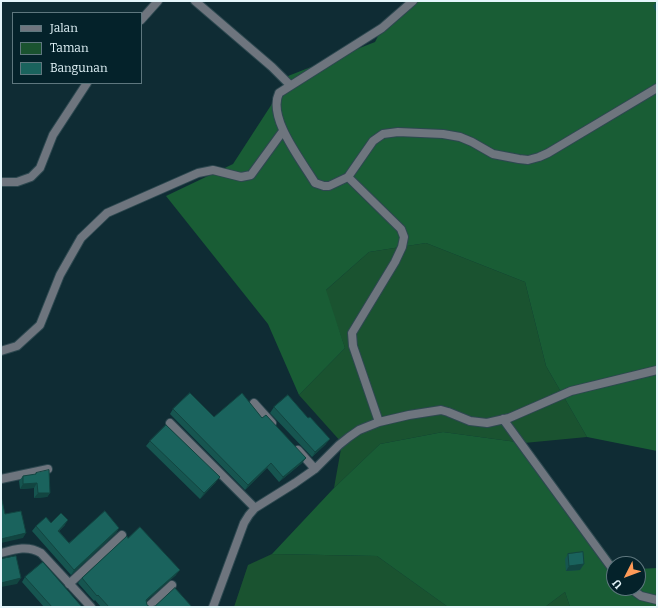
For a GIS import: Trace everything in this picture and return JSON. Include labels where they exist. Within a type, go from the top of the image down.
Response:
[{"type":"street","points":[[195,1],[272,67],[290,85]]},
{"type":"street","points":[[413,1],[382,28],[279,93],[276,99],[277,116],[283,131],[315,183],[318,185],[329,186],[348,177],[373,141],[383,134],[398,132],[443,134],[460,137],[493,154],[528,160],[539,157],[657,88]]},
{"type":"street","points":[[142,19],[153,3]]},
{"type":"street","points":[[1,182],[17,182],[31,177],[40,168],[53,134],[86,84]]},
{"type":"street","points":[[1,351],[17,346],[40,325],[60,275],[81,238],[107,213],[198,173],[213,170],[241,177],[251,175],[283,131]]},
{"type":"street","points":[[348,177],[401,229],[404,236],[402,247],[395,262],[352,330],[351,336],[379,422]]},
{"type":"street","points":[[213,607],[244,523],[249,515],[255,508],[315,469],[339,445],[360,430],[379,422],[410,414],[440,410],[470,421],[487,423],[509,418],[571,391],[657,370]]},
{"type":"street","points":[[254,403],[279,430]]},
{"type":"street","points":[[503,419],[606,560]]},
{"type":"street","points":[[170,423],[255,508]]},
{"type":"street","points":[[294,447],[315,469]]},
{"type":"street","points":[[1,479],[48,469]]},
{"type":"street","points":[[69,584],[122,535]]},
{"type":"street","points":[[1,553],[19,548],[34,549],[41,553],[91,607]]},
{"type":"street","points":[[148,607],[172,585]]},
{"type":"street","points":[[641,596],[657,600]]},
{"type":"green space","points":[[408,1],[657,1],[657,451],[587,437],[546,366],[525,282],[426,243],[369,252],[326,290],[345,348],[299,395],[268,324],[166,196],[233,164],[279,93],[288,76],[375,42],[382,28]]},
{"type":"green space","points":[[426,243],[525,282],[546,366],[587,437],[524,443],[443,432],[380,444],[334,488],[342,443],[299,395],[345,348],[325,291],[369,252]]},
{"type":"green space","points":[[443,432],[524,443],[609,556],[606,556],[606,596],[646,596],[646,569],[657,568],[657,607],[570,607],[565,592],[545,607],[448,607],[377,556],[272,554],[334,488],[380,444]]},
{"type":"green space","points":[[272,554],[377,556],[448,607],[234,607],[248,565]]},
{"type":"green space","points":[[565,592],[570,607],[545,607]]},
{"type":"building","points":[[190,393],[214,417],[242,393],[262,418],[266,415],[306,458],[283,477],[271,463],[248,485],[173,409]]},
{"type":"building","points":[[288,395],[308,418],[310,417],[330,439],[315,452],[274,407]]},
{"type":"building","points":[[166,425],[220,477],[204,493],[150,441]]},
{"type":"building","points":[[49,470],[50,493],[38,493],[37,483],[23,484],[23,476]]},
{"type":"building","points":[[1,496],[5,514],[21,511],[26,533],[1,539]]},
{"type":"building","points":[[105,511],[119,528],[74,570],[36,526],[46,517],[51,523],[61,513],[68,520],[58,531],[69,543]]},
{"type":"building","points":[[140,527],[180,570],[146,600],[147,605],[150,607],[109,607],[98,595],[97,596],[82,578],[127,536],[128,538]]},
{"type":"building","points":[[583,552],[584,564],[569,566],[568,554]]},
{"type":"building","points":[[16,556],[21,578],[1,583],[1,559]]},
{"type":"building","points":[[43,562],[82,607],[52,607],[25,577]]},
{"type":"building","points":[[175,588],[192,607],[151,607],[155,606]]}]
